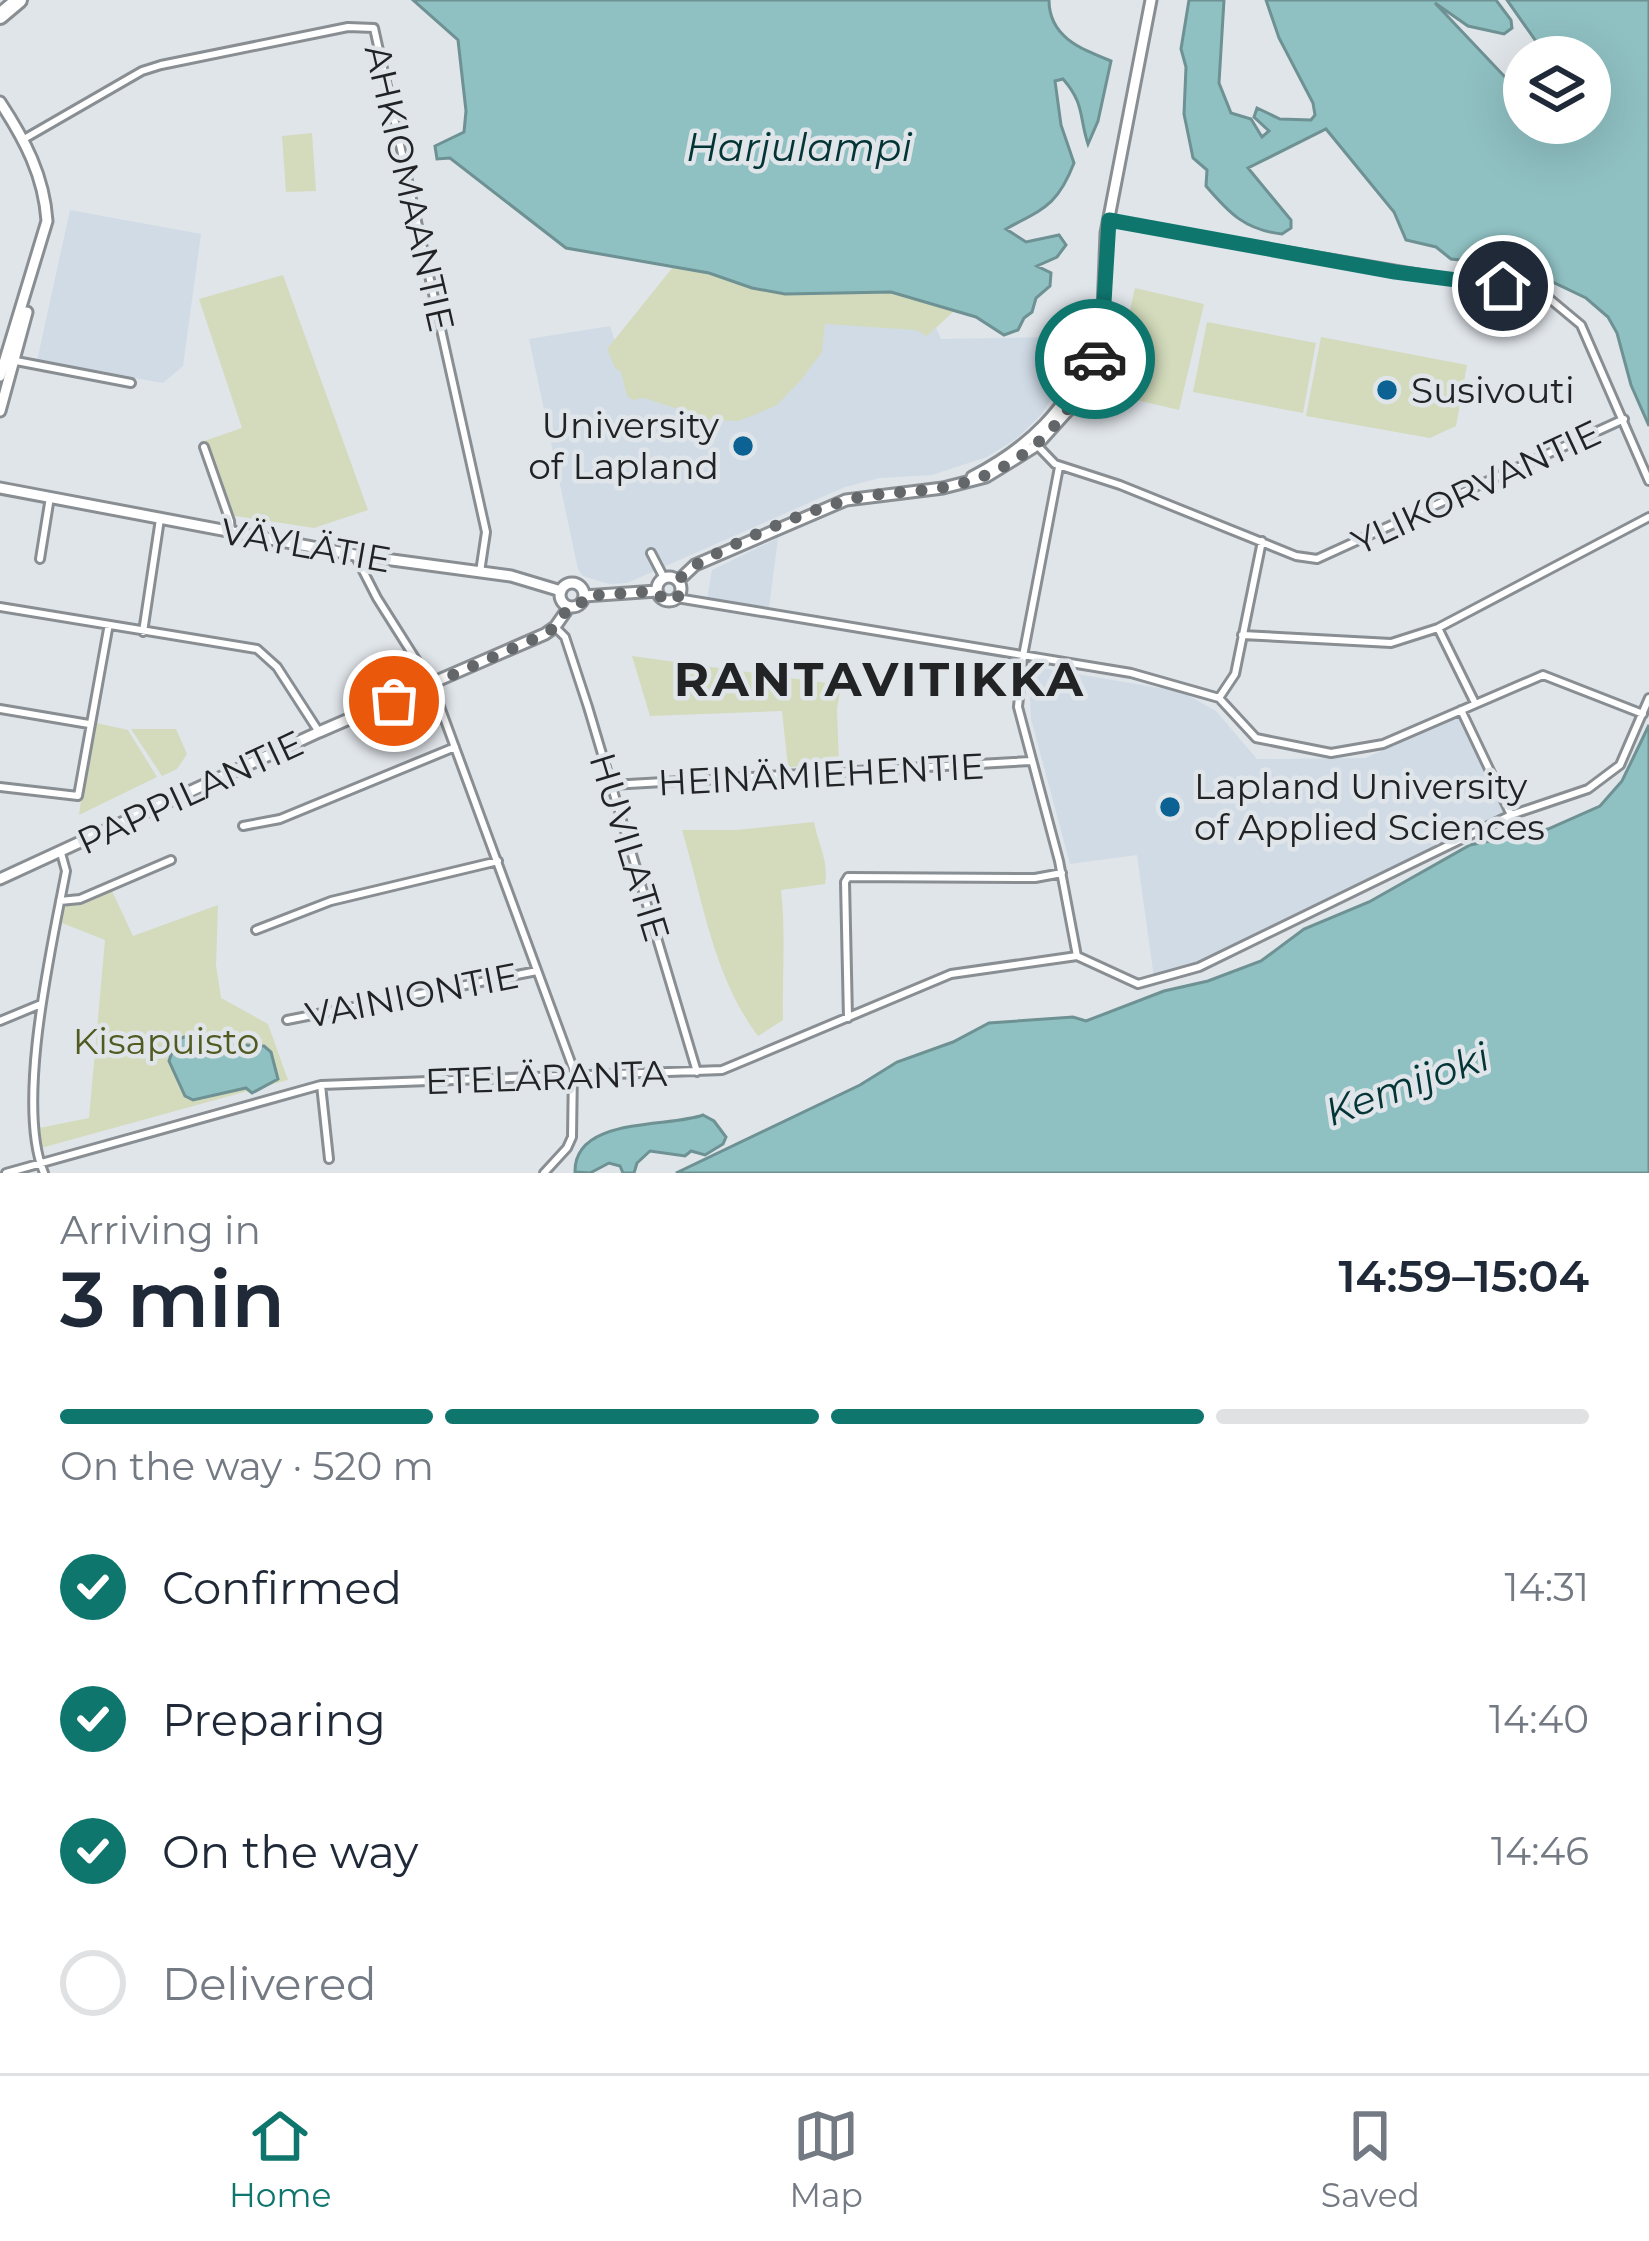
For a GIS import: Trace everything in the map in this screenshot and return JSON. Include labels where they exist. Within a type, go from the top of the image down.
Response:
[{"type":"highway","points":[[0,16],[20,0]]},
{"type":"street","points":[[678,581],[695,566],[831,505],[961,483],[1034,443],[1073,405],[1097,356],[1109,220],[1151,0]]},
{"type":"street","name":"AHKIOMAANTIE","points":[[24,139],[142,71],[348,27],[374,28],[486,532],[480,572]]},
{"type":"street","points":[[0,102],[24,139],[46,194],[47,221],[0,411]]},
{"type":"street","points":[[1109,220],[1541,293],[1580,325],[1649,481]]},
{"type":"street","points":[[0,376],[11,360]]},
{"type":"street","points":[[11,360],[131,383]]},
{"type":"street","name":"YLIKORVANTIE","points":[[1059,466],[1303,558],[1325,557],[1624,419]]},
{"type":"street","points":[[1034,443],[1059,466],[1023,656],[1018,707],[1062,873],[1077,956],[1126,981],[1157,981],[1199,967],[1511,815],[1588,789],[1607,778],[1628,750],[1649,698]]},
{"type":"street","points":[[204,447],[230,532]]},
{"type":"street","name":"VÄYLÄTIE","points":[[0,484],[356,555],[543,583],[561,591]]},
{"type":"street","points":[[40,559],[50,497]]},
{"type":"street","points":[[1242,635],[1391,643],[1438,628],[1649,517]]},
{"type":"street","points":[[143,632],[160,519]]},
{"type":"street","points":[[1219,698],[1234,674],[1262,542]]},
{"type":"street","points":[[651,553],[664,578]]},
{"type":"street","points":[[356,555],[432,685],[574,1075],[572,1137],[544,1173]]},
{"type":"street","points":[[664,578],[678,581]]},
{"type":"street","points":[[657,591],[664,578]]},
{"type":"street","points":[[677,598],[678,581]]},
{"type":"street","points":[[573,583],[584,596],[581,604],[569,607],[562,602],[561,591],[573,583]]},
{"type":"street","points":[[584,596],[657,591]]},
{"type":"street","points":[[657,591],[663,600],[677,598],[1131,673],[1219,698],[1256,738],[1331,753],[1383,744],[1532,677],[1549,675],[1643,714]]},
{"type":"street","points":[[0,607],[257,649],[277,667],[319,732]]},
{"type":"street","name":"PAPPILANTIE","points":[[0,879],[555,627],[569,607]]},
{"type":"street","points":[[0,787],[78,796],[109,627]]},
{"type":"street","name":"HUVILATIE","points":[[555,627],[565,637],[697,1072]]},
{"type":"street","points":[[1438,628],[1475,703]]},
{"type":"street","points":[[0,709],[89,724]]},
{"type":"street","points":[[1461,709],[1511,815]]},
{"type":"street","points":[[243,826],[280,819],[454,747]]},
{"type":"street","name":"HEINÄMIEHENTIE","points":[[611,785],[1030,761]]},
{"type":"street","points":[[44,1173],[35,1144],[36,1076],[41,1004],[66,872],[61,853]]},
{"type":"street","points":[[60,901],[80,899],[171,860]]},
{"type":"street","points":[[256,930],[331,901],[497,861]]},
{"type":"street","points":[[848,1018],[848,878],[1035,878],[1062,873]]},
{"type":"street","name":"ETELÄRANTA","points":[[6,1173],[322,1085],[732,1068],[951,974],[1077,956]]},
{"type":"street","name":"VAINIONTIE","points":[[287,1019],[537,971]]},
{"type":"street","points":[[0,1021],[41,1004]]},
{"type":"street","points":[[322,1085],[329,1159]]},
{"type":"shaded area","points":[[70,210],[201,234],[183,366],[163,383],[37,361]]},
{"type":"shaded area","name":"University of Lapland","points":[[820,320],[935,325],[941,339],[1063,337],[1068,364],[1041,415],[987,457],[932,475],[880,478],[845,487],[627,583],[609,584],[583,576],[529,339],[610,326],[630,389]]},
{"type":"shaded area","points":[[778,538],[769,608],[707,599],[712,570]]},
{"type":"shaded area","name":"Lapland University of Applied Sciences","points":[[1037,667],[1182,692],[1216,711],[1257,759],[1365,758],[1459,718],[1505,814],[1190,966],[1154,978],[1137,855],[1070,864],[1031,719]]},
{"type":"green space","points":[[312,133],[316,191],[286,192],[282,136]]},
{"type":"green space","points":[[449,158],[573,187],[976,317],[954,311],[927,336],[916,330],[825,324],[822,352],[801,380],[777,405],[738,421],[712,420],[644,398],[633,400],[607,349],[673,267],[566,248]]},
{"type":"green space","points":[[283,275],[368,510],[314,528],[229,515],[204,441],[242,428],[199,299]]},
{"type":"green space","points":[[1135,288],[1204,304],[1179,410],[1111,394]]},
{"type":"green space","name":"Susivouti","points":[[1207,322],[1316,343],[1303,413],[1193,392]]},
{"type":"green space","name":"Susivouti","points":[[1321,337],[1467,365],[1456,426],[1430,438],[1306,416]]},
{"type":"green space","points":[[632,656],[841,685],[839,765],[788,767],[782,711],[650,716]]},
{"type":"green space","points":[[92,722],[128,730],[157,777],[79,815]]},
{"type":"green space","points":[[131,729],[176,729],[187,754],[177,769],[162,776]]},
{"type":"green space","points":[[814,822],[825,884],[781,890],[783,1020],[758,1036],[720,963],[682,830]]},
{"type":"green space","name":"Kisapuisto","points":[[112,891],[133,936],[218,905],[216,965],[221,998],[268,1024],[288,1080],[41,1148],[39,1128],[89,1118],[105,940],[62,923],[65,907]]},
{"type":"water","name":"Harjulampi","points":[[413,0],[1049,0],[1050,13],[1061,32],[1111,61],[1088,144],[1075,96],[1063,79],[1055,81],[1061,125],[1074,163],[1055,198],[1006,229],[1026,242],[1059,235],[1066,245],[1057,257],[1037,266],[1051,273],[1050,286],[1036,298],[1018,330],[1004,335],[976,317],[891,292],[785,294],[709,273],[566,248],[450,158],[437,159],[435,146],[464,132],[458,40]]},
{"type":"water","points":[[1189,0],[1224,0],[1219,83],[1231,113],[1251,119],[1262,137],[1269,131],[1254,117],[1257,108],[1280,119],[1311,120],[1315,115],[1266,0],[1496,0],[1511,20],[1512,28],[1504,34],[1468,26],[1435,3],[1503,75],[1503,144],[1611,144],[1611,36],[1532,36],[1507,0],[1649,0],[1649,426],[1608,317],[1586,298],[1544,278],[1498,264],[1451,259],[1436,247],[1406,240],[1394,212],[1326,129],[1248,168],[1291,220],[1291,228],[1282,234],[1269,232],[1230,212],[1206,186],[1207,170],[1193,158],[1184,114],[1186,67],[1181,49]]},
{"type":"water","name":"Kemijoki","points":[[1649,725],[1649,1173],[676,1173],[860,1085],[897,1062],[989,1023],[1073,1017],[1086,1021],[1164,991],[1208,981],[1261,961],[1304,929],[1369,902],[1470,845],[1548,829],[1600,806],[1622,781]]},
{"type":"water","points":[[187,1036],[264,1046],[271,1052],[278,1079],[252,1093],[246,1088],[193,1100],[185,1096],[169,1061],[176,1040]]},
{"type":"water","points":[[703,1115],[726,1137],[705,1155],[650,1151],[634,1173],[623,1173],[620,1166],[609,1163],[590,1173],[575,1172],[579,1154],[606,1133]]},
{"type":"way so far","points":[[394,701],[545,634],[569,607],[581,604],[584,596],[657,591],[670,602],[680,595],[678,581],[687,570],[816,510],[863,496],[943,488],[986,478],[1009,466],[1052,430],[1073,405],[1095,359]]},
{"type":"place","name":"Susivouti","points":[[1387,390]]},
{"type":"place","name":"University of Lapland","points":[[743,446]]},
{"type":"place","name":"Lapland University of Applied Sciences","points":[[1170,807]]},
{"type":"district","name":"RANTAVITIKKA","points":[[880,679]]},
{"type":"route","points":[[1095,359],[1102,335],[1109,220],[1395,272],[1503,286]]}]
